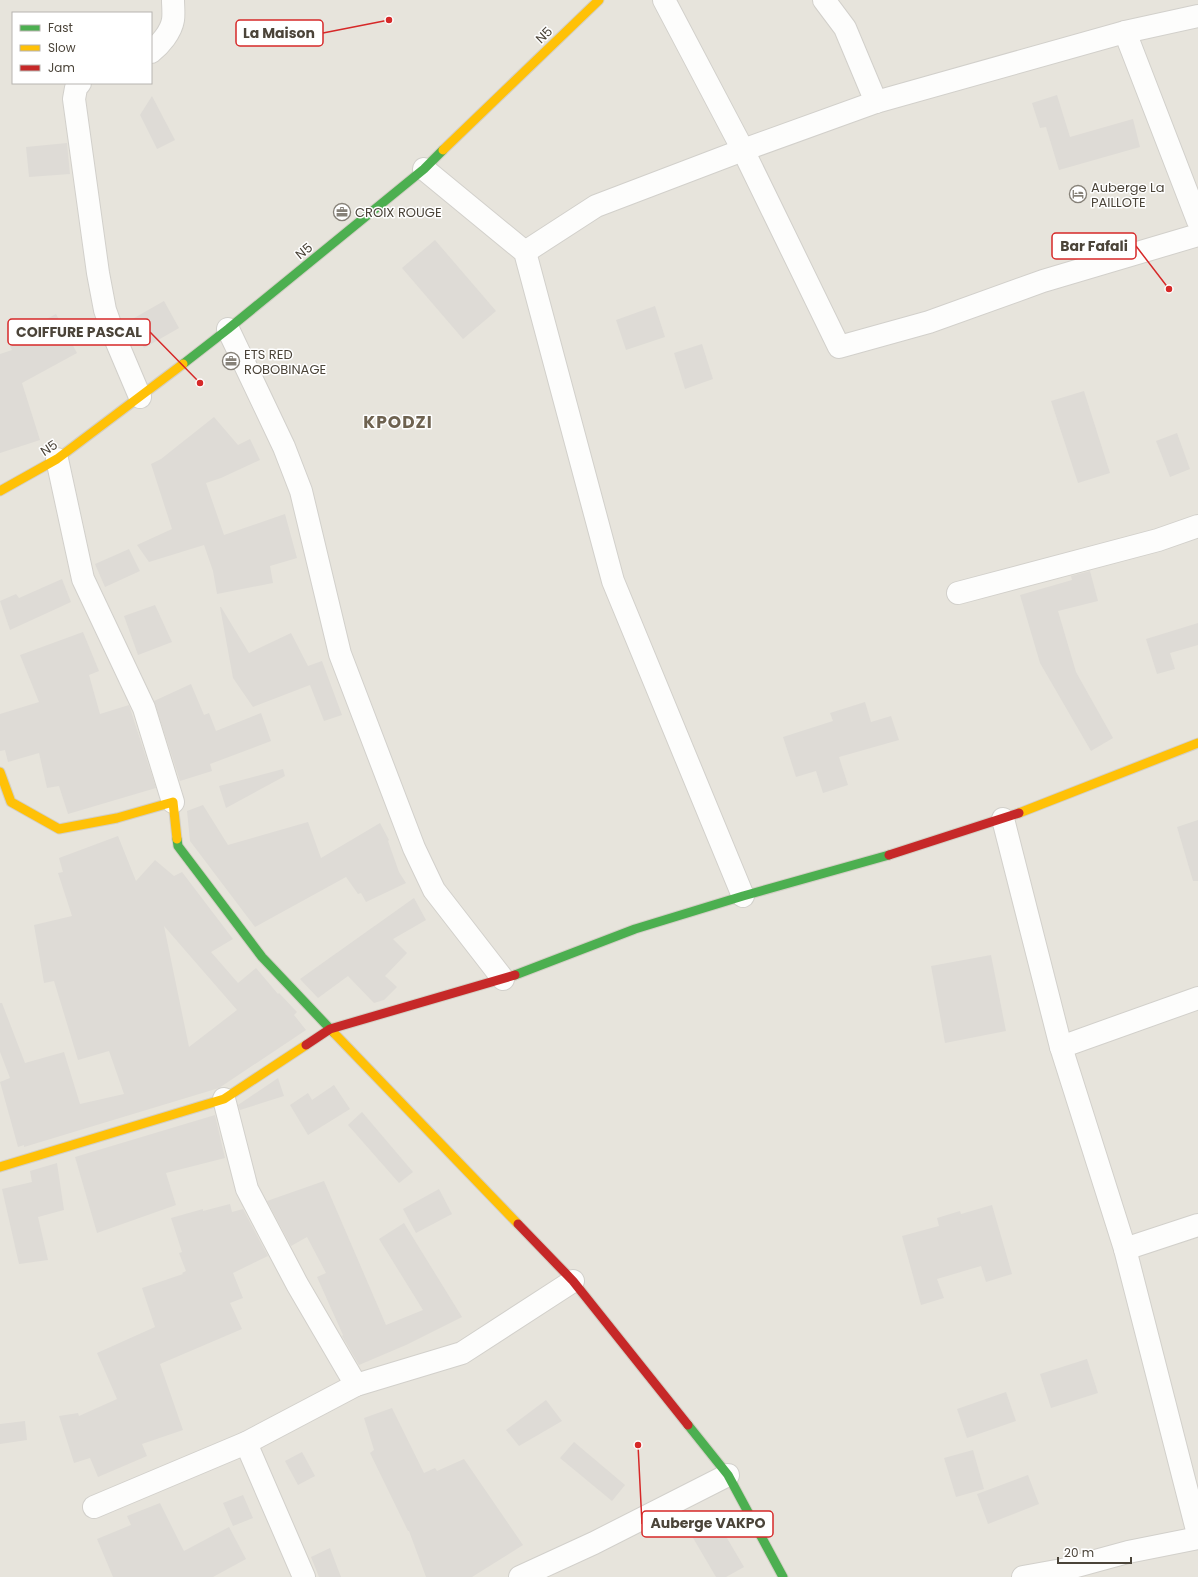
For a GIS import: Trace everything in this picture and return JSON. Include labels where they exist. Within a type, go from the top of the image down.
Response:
[{"type":"street","points":[[152,51],[169,30],[173,19],[173,0]]},
{"type":"street","name":"N5","points":[[0,491],[57,459],[140,397],[228,329],[424,169],[599,0]]},
{"type":"street","points":[[664,0],[743,150],[839,347],[929,322],[1043,281],[1198,236]]},
{"type":"street","points":[[824,0],[845,28],[876,102]]},
{"type":"street","points":[[525,252],[596,206],[743,150],[876,102],[1125,32],[1198,16]]},
{"type":"street","points":[[1125,32],[1198,221]]},
{"type":"street","points":[[79,84],[76,88],[74,99],[97,265],[105,310],[140,397]]},
{"type":"street","points":[[424,169],[525,252],[613,580],[743,896]]},
{"type":"street","points":[[228,329],[284,448],[301,491],[340,654],[414,848],[434,890],[503,979]]},
{"type":"street","points":[[57,459],[83,579],[144,708],[173,802],[178,846],[262,957],[330,1030],[573,1281],[728,1475],[783,1577]]},
{"type":"street","points":[[958,593],[1158,540],[1198,526]]},
{"type":"street","points":[[0,1167],[224,1100],[330,1030],[503,979],[635,928],[743,896],[909,850],[1002,818],[1198,742]]},
{"type":"street","points":[[0,772],[11,802],[59,829],[117,818],[173,802]]},
{"type":"street","points":[[1002,818],[1061,1047],[1125,1250],[1198,1534]]},
{"type":"street","points":[[1061,1047],[1198,998]]},
{"type":"street","points":[[224,1100],[247,1189],[297,1284],[356,1385]]},
{"type":"street","points":[[1125,1250],[1198,1225]]},
{"type":"street","points":[[94,1507],[246,1443],[356,1385],[462,1353],[573,1281]]},
{"type":"street","points":[[246,1443],[304,1577]]},
{"type":"street","points":[[520,1577],[594,1543],[728,1475]]},
{"type":"street","points":[[1023,1577],[1062,1570],[1128,1552],[1198,1538]]},
{"type":"shaded area","points":[[0,0],[1198,0],[1198,1577],[0,1577]]},
{"type":"building","points":[[1057,95],[1070,137],[1133,119],[1140,147],[1059,170],[1046,127],[1040,128],[1032,103]]},
{"type":"building","points":[[152,96],[175,140],[157,149],[140,115]]},
{"type":"building","points":[[67,143],[70,174],[29,177],[26,147]]},
{"type":"building","points":[[435,240],[496,311],[463,339],[402,268]]},
{"type":"building","points":[[164,301],[179,328],[144,348],[129,321]]},
{"type":"building","points":[[655,306],[665,337],[626,350],[616,320]]},
{"type":"building","points":[[56,314],[77,353],[22,383],[40,440],[0,453],[0,354],[12,350],[7,340]]},
{"type":"building","points":[[702,344],[713,379],[685,389],[674,353]]},
{"type":"building","points":[[1084,391],[1110,473],[1078,483],[1051,401]]},
{"type":"building","points":[[214,417],[238,445],[250,439],[260,460],[221,478],[206,483],[224,535],[285,514],[297,558],[270,566],[273,583],[217,594],[213,571],[204,545],[149,562],[137,545],[172,529],[151,464],[161,459]]},
{"type":"building","points":[[1177,433],[1190,469],[1170,477],[1156,441]]},
{"type":"building","points":[[129,549],[140,571],[105,587],[95,564]]},
{"type":"building","points":[[1090,571],[1098,601],[1058,611],[1076,672],[1113,738],[1091,751],[1040,663],[1020,595],[1072,580],[1071,576]]},
{"type":"building","points":[[62,579],[71,602],[10,630],[0,601],[16,594],[19,598]]},
{"type":"building","points":[[155,605],[172,642],[138,655],[124,616]]},
{"type":"building","points":[[220,607],[249,653],[291,633],[308,666],[322,661],[342,715],[324,721],[310,685],[253,707],[233,678]]},
{"type":"building","points":[[1198,623],[1198,645],[1170,653],[1175,669],[1157,674],[1146,639]]},
{"type":"building","points":[[83,632],[99,671],[89,675],[100,714],[129,705],[156,788],[68,814],[59,786],[47,788],[39,753],[8,762],[5,750],[0,751],[0,714],[39,702],[20,655]]},
{"type":"building","points":[[191,684],[204,715],[209,713],[216,731],[261,713],[271,741],[210,764],[212,771],[180,781],[154,701]]},
{"type":"building","points":[[865,702],[871,722],[891,716],[899,740],[839,757],[848,785],[823,793],[816,771],[796,777],[783,737],[833,721],[830,713]]},
{"type":"building","points":[[283,769],[285,776],[226,808],[219,786]]},
{"type":"building","points":[[203,805],[228,845],[308,822],[321,858],[380,823],[389,840],[388,841],[399,872],[406,883],[366,902],[361,893],[358,894],[346,877],[255,927],[190,841],[187,811]]},
{"type":"building","points":[[1198,820],[1198,881],[1193,881],[1177,827]]},
{"type":"building","points":[[118,836],[136,881],[155,860],[174,876],[182,872],[233,939],[211,952],[238,983],[256,968],[278,994],[279,993],[297,1012],[294,1015],[306,1030],[219,1088],[24,1147],[24,1145],[18,1147],[0,1082],[10,1078],[0,1052],[0,1003],[2,1003],[25,1063],[64,1052],[80,1104],[124,1094],[109,1051],[78,1060],[54,981],[44,983],[34,925],[72,916],[58,873],[63,872],[59,858]],"holes":[[[164,926],[237,1010],[189,1047]]]},
{"type":"building","points":[[414,898],[426,920],[393,939],[407,953],[385,976],[397,987],[384,1000],[374,1003],[348,976],[318,998],[300,979]]},
{"type":"building","points":[[991,955],[1006,1031],[945,1043],[931,966]]},
{"type":"building","points":[[278,1078],[284,1096],[240,1110],[238,1105]]},
{"type":"building","points":[[334,1085],[350,1109],[308,1135],[290,1105],[308,1093],[312,1100]]},
{"type":"building","points":[[362,1112],[413,1172],[399,1183],[348,1125]]},
{"type":"building","points":[[215,1115],[225,1158],[166,1173],[176,1205],[97,1233],[75,1157]]},
{"type":"building","points":[[57,1163],[64,1210],[38,1217],[48,1260],[19,1264],[2,1189],[32,1182],[30,1171]]},
{"type":"building","points":[[324,1181],[386,1325],[423,1310],[379,1239],[404,1223],[462,1317],[406,1345],[359,1365],[342,1336],[343,1335],[317,1277],[326,1273],[307,1237],[291,1246],[267,1201]]},
{"type":"building","points":[[439,1189],[452,1214],[416,1233],[403,1209]]},
{"type":"building","points":[[230,1204],[232,1212],[243,1209],[268,1256],[233,1273],[243,1298],[230,1303],[242,1329],[160,1364],[183,1430],[142,1444],[147,1456],[98,1477],[90,1458],[74,1463],[59,1416],[78,1413],[79,1416],[117,1399],[97,1353],[155,1327],[142,1288],[183,1274],[182,1273],[186,1271],[179,1253],[182,1252],[171,1218],[203,1209],[203,1211]]},
{"type":"building","points":[[992,1205],[1012,1274],[986,1282],[981,1266],[937,1279],[944,1298],[921,1305],[902,1236],[939,1226],[937,1218],[960,1211],[961,1214]]},
{"type":"building","points":[[1087,1359],[1098,1393],[1051,1408],[1040,1374]]},
{"type":"building","points":[[1006,1392],[1016,1421],[967,1438],[957,1409]]},
{"type":"building","points":[[546,1400],[562,1421],[519,1446],[506,1430]]},
{"type":"building","points":[[392,1408],[424,1473],[435,1468],[437,1471],[464,1459],[523,1545],[472,1577],[426,1577],[409,1531],[370,1453],[374,1450],[364,1418]]},
{"type":"building","points":[[25,1421],[27,1440],[0,1444],[0,1424]]},
{"type":"building","points":[[574,1442],[625,1485],[612,1501],[560,1458]]},
{"type":"building","points":[[973,1450],[984,1489],[956,1497],[944,1458]]},
{"type":"building","points":[[302,1452],[315,1476],[298,1485],[285,1461]]},
{"type":"building","points":[[1028,1475],[1039,1504],[988,1524],[977,1494]]},
{"type":"building","points":[[243,1495],[253,1518],[233,1526],[223,1503]]},
{"type":"building","points":[[160,1503],[184,1551],[229,1527],[246,1559],[213,1577],[113,1577],[97,1539],[131,1525],[127,1516]]},
{"type":"building","points":[[714,1516],[744,1567],[726,1577],[716,1577],[689,1531]]},
{"type":"building","points":[[330,1548],[341,1577],[319,1577],[311,1557]]},
{"type":"traffic: fast","points":[[183,364],[424,169],[443,150]]},
{"type":"traffic: fast","points":[[177,839],[178,846],[262,957],[334,1033]]},
{"type":"traffic: fast","points":[[515,975],[635,929],[743,896],[889,855]]},
{"type":"traffic: fast","points":[[688,1425],[728,1475],[783,1577]]},
{"type":"traffic: slow","points":[[443,150],[599,0]]},
{"type":"traffic: slow","points":[[0,491],[57,459],[183,364]]},
{"type":"traffic: slow","points":[[1019,813],[1198,743]]},
{"type":"traffic: slow","points":[[0,772],[11,802],[59,829],[117,818],[173,802],[177,839]]},
{"type":"traffic: slow","points":[[334,1033],[518,1224]]},
{"type":"traffic: slow","points":[[0,1167],[224,1099],[306,1045]]},
{"type":"traffic: jam","points":[[889,855],[1019,813]]},
{"type":"traffic: jam","points":[[306,1045],[330,1029],[515,975]]},
{"type":"traffic: jam","points":[[518,1224],[573,1281],[688,1425]]},
{"type":"place","name":"La Maison","points":[[389,20]]},
{"type":"place","name":"Auberge La PAILLOTE","points":[[1078,194]]},
{"type":"place","name":"CROIX ROUGE","points":[[342,212]]},
{"type":"place","name":"Bar Fafali","points":[[1169,289]]},
{"type":"place","name":"ETS RED ROBOBINAGE","points":[[231,361]]},
{"type":"place","name":"COIFFURE PASCAL","points":[[200,383]]},
{"type":"place","name":"Auberge VAKPO","points":[[638,1445]]},
{"type":"district","name":"KPODZI","points":[[398,422]]}]
